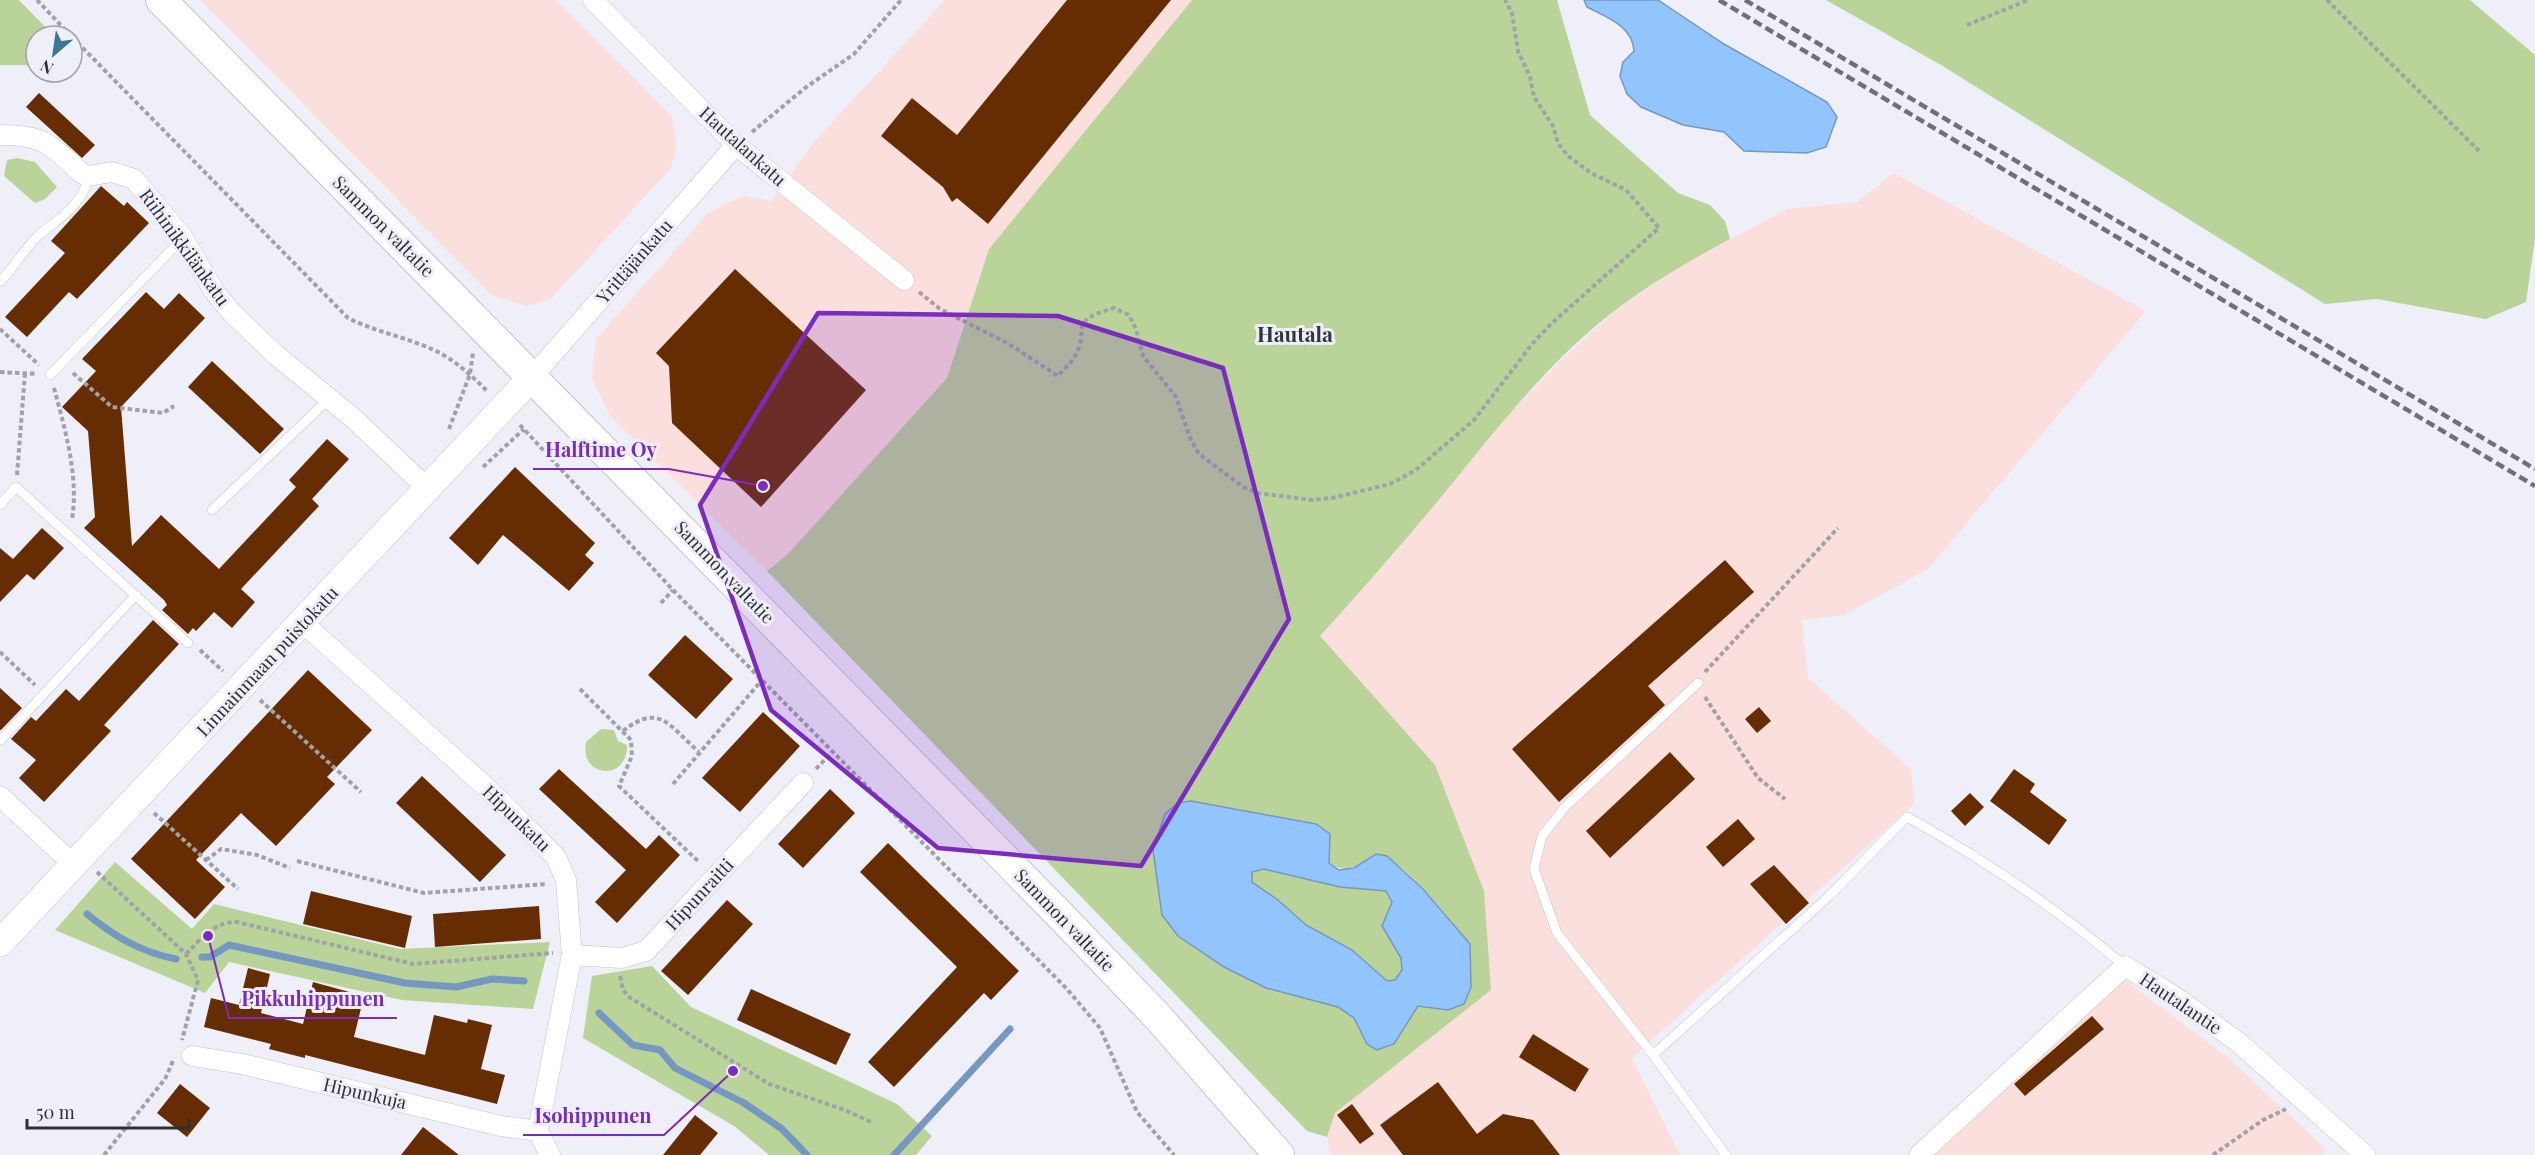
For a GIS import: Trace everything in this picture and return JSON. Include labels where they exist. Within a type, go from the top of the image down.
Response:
[{"type":"main road","name":"Sammon valtatie","points":[[161,0],[1157,1016],[1279,1155]]},
{"type":"street","name":"Hautalankatu","points":[[593,0],[736,145],[904,280]]},
{"type":"street","points":[[0,135],[24,135],[45,141],[81,173],[88,176]]},
{"type":"street","name":"Yrittäjänkatu","points":[[532,376],[736,145]]},
{"type":"street","name":"Riihinikkilänkatu","points":[[88,176],[112,172],[134,179],[183,238],[214,291],[232,312],[276,355],[329,399],[427,488]]},
{"type":"street","name":"Linnainmaan puistokatu","points":[[0,943],[84,867],[303,623],[532,376]]},
{"type":"street","name":"Hipunkatu","points":[[303,623],[487,788],[556,857],[566,880],[572,955],[537,1131]]},
{"type":"street","name":"Hipunraitti","points":[[572,955],[615,958],[646,951],[803,783]]},
{"type":"street","points":[[0,796],[84,867]]},
{"type":"street","name":"Hautalantie","points":[[1919,1155],[2126,966],[2177,998],[2238,1042],[2365,1155]]},
{"type":"street","name":"Hipunkuja","points":[[185,1054],[242,1064],[501,1126],[537,1131]]},
{"type":"street","points":[[537,1131],[550,1155]]},
{"type":"lane","points":[[0,282],[39,235],[60,220],[82,196],[87,187],[88,176]]},
{"type":"lane","points":[[50,375],[183,238]]},
{"type":"lane","points":[[212,510],[329,399]]},
{"type":"lane","points":[[0,505],[16,487],[188,643]]},
{"type":"lane","points":[[0,741],[136,595]]},
{"type":"lane","points":[[1698,683],[1565,807],[1542,836],[1534,869],[1557,933],[1653,1055],[1726,1155]]},
{"type":"lane","points":[[1653,1055],[1827,898],[1907,817],[2001,874],[2090,937],[2126,966]]},
{"type":"path","points":[[37,0],[59,24]]},
{"type":"path","points":[[736,145],[805,88],[854,54],[901,0]]},
{"type":"path","points":[[904,280],[940,309],[1009,344],[1058,376],[1075,357],[1081,325],[1091,315],[1114,308],[1129,315],[1136,329],[1143,356],[1176,397],[1190,438],[1199,454],[1224,474],[1258,493],[1312,500],[1362,491],[1403,478],[1464,430],[1484,409],[1545,331],[1659,228],[1626,190],[1584,168],[1568,156],[1558,143],[1553,126],[1534,97],[1530,77],[1518,51],[1512,13],[1505,0]]},
{"type":"path","points":[[1967,25],[2028,0]]},
{"type":"path","points":[[2327,0],[2479,151]]},
{"type":"path","points":[[84,50],[348,318],[369,328],[400,337],[440,353],[470,374],[503,407],[673,590],[1066,988],[1100,1028],[1137,1112],[1174,1155]]},
{"type":"path","points":[[0,329],[50,375],[65,429],[75,502],[70,535]]},
{"type":"path","points":[[61,363],[112,407],[163,413],[174,406]]},
{"type":"path","points":[[0,372],[50,375]]},
{"type":"path","points":[[16,487],[24,373]]},
{"type":"path","points":[[1785,799],[1758,778],[1698,683],[1708,668],[1838,528]]},
{"type":"path","points":[[661,603],[673,590]]},
{"type":"path","points":[[188,643],[228,676]]},
{"type":"path","points":[[0,652],[44,694]]},
{"type":"path","points":[[673,784],[762,680]]},
{"type":"path","points":[[580,689],[631,740],[632,756],[619,786],[715,877]]},
{"type":"path","points":[[257,698],[361,792]]},
{"type":"path","points":[[622,731],[638,718],[651,715],[661,719],[699,752]]},
{"type":"path","points":[[149,808],[238,889]]},
{"type":"path","points":[[206,860],[221,849],[257,855],[290,868]]},
{"type":"path","points":[[297,861],[424,893],[549,884]]},
{"type":"path","points":[[84,867],[186,954],[198,980],[185,1054],[104,1155]]},
{"type":"path","points":[[186,954],[214,926],[224,922],[237,922],[413,964],[548,953],[572,955]]},
{"type":"path","points":[[615,958],[623,990],[637,1003],[769,1084],[845,1110],[872,1122]]},
{"type":"path","points":[[2213,1155],[2263,1120],[2304,1100]]},
{"type":"highlighted area","points":[[818,313],[1058,316],[1223,368],[1289,619],[1141,866],[938,848],[771,710],[700,505]]},
{"type":"shaded area","points":[[200,0],[556,0],[672,117],[677,146],[670,169],[551,299],[527,306],[492,295]]},
{"type":"shaded area","points":[[945,0],[1192,0],[989,249],[947,378],[787,555],[767,571],[610,416],[592,378],[596,339],[708,213],[743,196],[771,201],[814,142]]},
{"type":"shaded area","points":[[1894,173],[2146,311],[1928,569],[1844,615],[1802,620],[1808,678],[1911,769],[1914,804],[1632,1058],[1680,1155],[1331,1155],[1327,1137],[1335,1113],[1491,990],[1319,636],[1389,560],[1510,413],[1561,360],[1620,307],[1686,263],[1788,209],[1857,202]]},
{"type":"shaded area","points":[[2125,980],[2225,1055],[2326,1149],[2320,1155],[1915,1155]]},
{"type":"green space","points":[[0,0],[19,0],[42,24],[24,24],[24,65],[0,65]]},
{"type":"green space","points":[[1192,0],[1557,0],[1590,115],[1678,193],[1710,205],[1725,221],[1730,239],[1675,270],[1621,306],[1572,347],[1550,369],[1507,417],[1431,510],[1320,636],[1435,765],[1484,891],[1491,990],[1335,1113],[1327,1137],[1307,1131],[767,571],[787,555],[947,378],[989,249]],"holes":[[[1191,801],[1330,834],[1329,863],[1336,867],[1348,868],[1359,865],[1376,854],[1388,859],[1400,867],[1426,892],[1470,944],[1448,1010],[1418,1006],[1394,1044],[1367,1044],[1354,1018],[1338,1007],[1266,988],[1224,967],[1178,936]]]},
{"type":"green space","points":[[1826,0],[2470,0],[2535,55],[2535,238],[2526,302],[2486,319],[2377,299],[2325,304],[1941,65]]},
{"type":"green space","points":[[17,158],[35,162],[57,187],[45,199],[35,203],[4,176],[7,160]]},
{"type":"green space","points":[[601,729],[614,730],[618,741],[627,745],[625,757],[613,770],[596,769],[586,754],[586,742]]},
{"type":"green space","points":[[115,862],[192,929],[214,904],[400,949],[550,942],[533,1009],[402,1000],[229,962],[205,993],[55,930]]},
{"type":"green space","points":[[1264,869],[1340,887],[1386,891],[1392,902],[1382,926],[1401,958],[1402,970],[1395,980],[1387,981],[1352,950],[1306,925],[1278,900],[1252,882],[1252,871]]},
{"type":"green space","points":[[652,966],[691,1007],[897,1104],[932,1136],[916,1155],[769,1155],[734,1126],[583,1038],[592,976]]},
{"type":"water","points":[[1584,0],[1658,0],[1724,44],[1827,102],[1837,117],[1826,147],[1807,153],[1744,151],[1724,132],[1683,125],[1641,107],[1627,94],[1620,76],[1623,62],[1634,51],[1629,35],[1617,23],[1587,7]]},
{"type":"water","points":[[1191,801],[1316,824],[1330,834],[1329,863],[1339,870],[1354,868],[1376,854],[1387,856],[1423,889],[1470,944],[1471,987],[1464,1004],[1448,1010],[1418,1006],[1394,1044],[1377,1050],[1367,1044],[1354,1018],[1338,1007],[1266,988],[1224,967],[1178,936],[1162,915],[1153,850],[1165,814],[1178,803]],"holes":[[[1264,869],[1340,887],[1386,891],[1392,902],[1382,926],[1401,958],[1402,970],[1395,980],[1387,981],[1352,950],[1306,925],[1278,900],[1252,882],[1252,872]]]},
{"type":"building","points":[[1067,0],[1171,0],[988,224],[957,198],[952,202],[943,187],[881,136],[912,98],[957,135]]},
{"type":"building","points":[[39,93],[95,145],[82,158],[26,107]]},
{"type":"building","points":[[101,186],[124,206],[127,202],[149,223],[77,299],[69,292],[27,337],[5,317],[65,253],[51,241]]},
{"type":"building","points":[[735,269],[866,390],[761,507],[672,423],[669,366],[656,353]]},
{"type":"building","points":[[146,292],[164,309],[179,293],[205,318],[121,407],[132,546],[161,515],[219,569],[296,487],[289,480],[327,439],[349,459],[312,499],[319,506],[241,589],[255,602],[232,628],[214,612],[196,631],[193,628],[188,634],[162,610],[167,605],[164,600],[84,528],[95,517],[88,431],[62,407],[96,371],[82,359]]},
{"type":"building","points":[[212,361],[284,429],[260,454],[188,387]]},
{"type":"building","points":[[515,467],[595,543],[585,555],[594,563],[569,591],[503,535],[478,565],[449,538]]},
{"type":"building","points":[[42,528],[64,548],[34,580],[27,574],[0,602],[0,548],[13,559]]},
{"type":"building","points":[[1725,560],[1754,592],[1648,686],[1665,705],[1559,802],[1512,749]]},
{"type":"building","points":[[153,620],[179,644],[104,725],[111,731],[44,802],[19,778],[36,760],[11,739],[31,717],[36,721],[66,689],[79,701]]},
{"type":"building","points":[[685,635],[733,679],[696,719],[648,675]]},
{"type":"building","points":[[308,670],[372,730],[327,777],[335,784],[276,846],[241,813],[196,860],[225,887],[195,919],[131,859]]},
{"type":"building","points":[[0,688],[22,708],[1,730],[0,730]]},
{"type":"building","points":[[1759,707],[1771,721],[1757,733],[1745,719]]},
{"type":"building","points":[[763,712],[800,746],[740,812],[702,778]]},
{"type":"building","points":[[1670,752],[1695,779],[1610,858],[1586,831]]},
{"type":"building","points":[[559,769],[646,849],[659,835],[680,855],[617,923],[595,902],[626,870],[539,789]]},
{"type":"building","points":[[2014,769],[2035,784],[2030,792],[2067,820],[2049,845],[1990,801]]},
{"type":"building","points":[[422,776],[506,855],[480,882],[396,803]]},
{"type":"building","points":[[830,789],[855,813],[803,868],[778,844]]},
{"type":"building","points":[[1970,793],[1984,807],[1965,826],[1951,811]]},
{"type":"building","points":[[1738,819],[1755,839],[1723,867],[1706,847]]},
{"type":"building","points":[[888,843],[1019,971],[991,1000],[984,993],[894,1087],[868,1062],[957,967],[860,872]]},
{"type":"building","points":[[1774,865],[1809,903],[1786,924],[1750,884]]},
{"type":"building","points":[[311,891],[412,916],[405,948],[303,924]]},
{"type":"building","points":[[727,900],[753,924],[688,995],[661,971]]},
{"type":"building","points":[[539,906],[541,939],[435,947],[433,914]]},
{"type":"building","points":[[248,968],[270,974],[261,1013],[303,1024],[313,982],[364,996],[354,1037],[425,1055],[434,1015],[467,1023],[468,1019],[492,1025],[481,1069],[505,1075],[497,1104],[305,1055],[305,1058],[269,1049],[271,1044],[204,1027],[211,998],[239,1005]]},
{"type":"building","points":[[751,989],[851,1034],[836,1065],[737,1020]]},
{"type":"building","points":[[2092,1016],[2104,1029],[2025,1096],[2014,1084]]},
{"type":"building","points":[[1533,1034],[1589,1069],[1575,1092],[1519,1057]]},
{"type":"building","points":[[1438,1082],[1477,1134],[1503,1114],[1533,1120],[1560,1155],[1403,1155],[1380,1125]]},
{"type":"building","points":[[180,1084],[210,1108],[187,1137],[157,1113]]},
{"type":"building","points":[[1352,1104],[1374,1134],[1360,1144],[1337,1115]]},
{"type":"building","points":[[695,1115],[718,1133],[700,1155],[663,1155]]},
{"type":"building","points":[[423,1127],[459,1155],[401,1155]]},
{"type":"waterway","points":[[87,914],[129,942],[151,952],[176,959]]},
{"type":"waterway","points":[[202,957],[210,957],[229,945],[405,983],[456,987],[492,979],[524,981]]},
{"type":"waterway","points":[[599,1013],[633,1045],[660,1050],[675,1068],[744,1103],[782,1129],[807,1155]]},
{"type":"waterway","points":[[894,1155],[1010,1029]]},
{"type":"railway","points":[[1719,0],[2535,486]]},
{"type":"railway","points":[[1745,0],[2535,469]]},
{"type":"place","name":"Halftime Oy","points":[[763,486]]},
{"type":"place","name":"Pikkuhippunen","points":[[208,936]]},
{"type":"place","name":"Isohippunen","points":[[733,1071]]},
{"type":"district","name":"Hautala","points":[[1295,333]]}]
